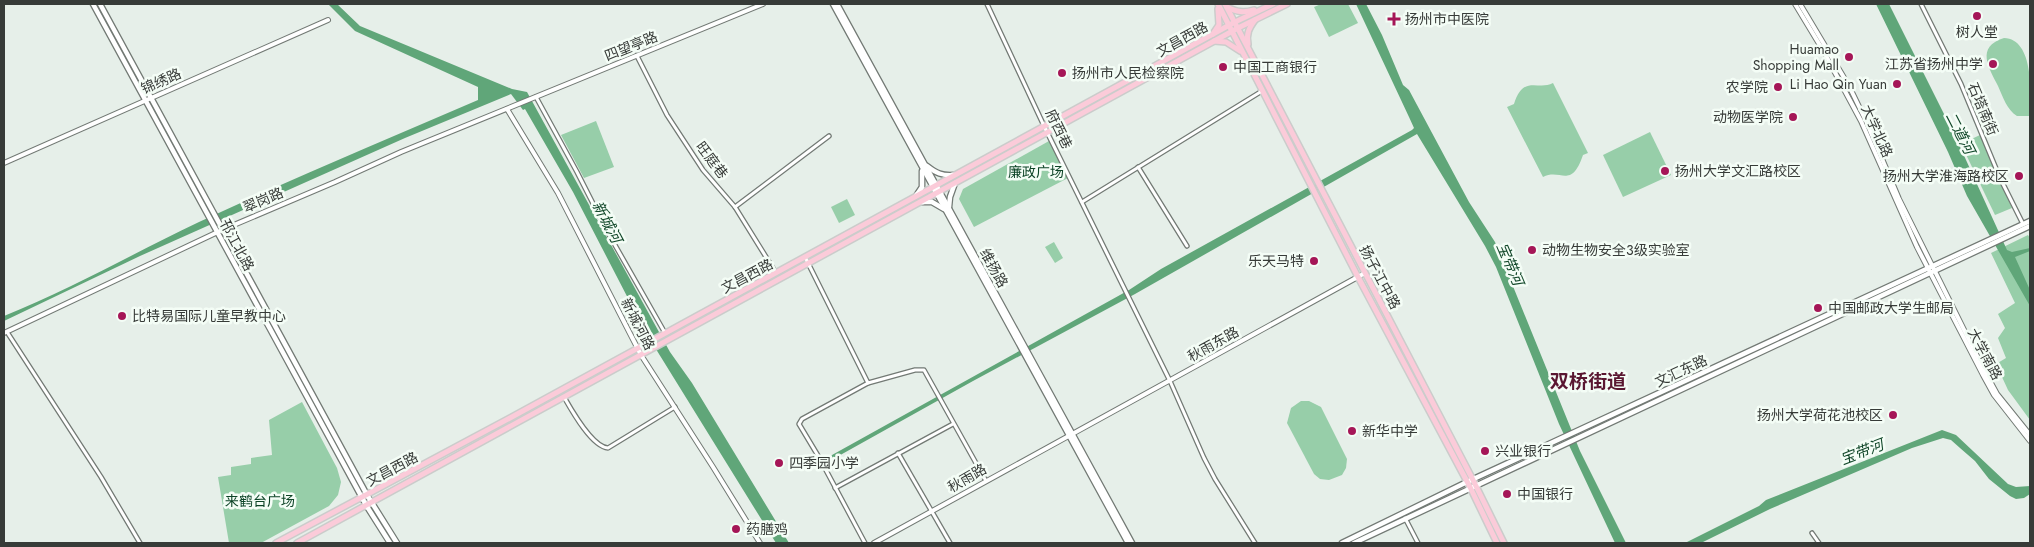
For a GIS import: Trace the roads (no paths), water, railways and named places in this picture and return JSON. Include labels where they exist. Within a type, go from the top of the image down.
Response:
[{"type":"main road","name":"邗江北路","points":[[93,4],[210,214],[219,224],[365,496]]},
{"type":"main road","name":"邗江北路","points":[[100,4],[151,98],[210,214],[216,232],[365,496]]},
{"type":"main road","name":"维扬路","points":[[833,4],[924,166]]},
{"type":"main road","name":"维扬路","points":[[837,4],[1128,543]]},
{"type":"main road","points":[[1214,34],[1219,25],[1218,4]]},
{"type":"main road","name":"扬子江中路","points":[[1218,4],[1358,276],[1504,543]]},
{"type":"main road","points":[[1230,28],[1273,4]]},
{"type":"main road","points":[[1236,25],[1255,19],[1287,4]]},
{"type":"main road","points":[[1226,5],[1236,12],[1245,13],[1267,7]]},
{"type":"main road","name":"扬子江中路","points":[[1226,5],[1471,483],[1497,543]]},
{"type":"main road","points":[[1250,52],[1247,36],[1249,28],[1255,19]]},
{"type":"main road","name":"文昌西路","points":[[297,543],[938,192],[1214,34],[1230,28]]},
{"type":"main road","name":"文昌西路","points":[[276,543],[805,258],[934,186],[1046,130],[1214,41],[1230,28]]},
{"type":"main road","points":[[1214,41],[1226,42],[1243,54]]},
{"type":"main road","points":[[916,196],[922,187],[924,166],[944,176],[955,175]]},
{"type":"main road","points":[[919,202],[932,202],[947,209],[956,182]]},
{"type":"main road","name":"文汇东路","points":[[2003,236],[2030,221]]},
{"type":"main road","name":"文汇东路","points":[[1342,543],[1931,269],[2003,236],[2030,226]]},
{"type":"main road","name":"维扬路","points":[[1070,434],[1132,543]]},
{"type":"main road","name":"文汇东路","points":[[1354,543],[1471,483]]},
{"type":"main road","points":[[365,496],[390,543]]},
{"type":"main road","points":[[368,504],[398,543]]},
{"type":"street","name":"四望亭路","points":[[507,109],[763,4]]},
{"type":"street","name":"府西巷","points":[[987,4],[1046,130],[1170,381],[1215,479],[1255,543]]},
{"type":"street","name":"大学北路","points":[[1795,4],[1824,52],[1861,121],[1895,200],[1931,269]]},
{"type":"street","name":"大学北路","points":[[1800,4],[1849,86],[1862,112],[1931,269]]},
{"type":"street","name":"石塔南街","points":[[1921,4],[1961,84],[2000,178],[2023,224]]},
{"type":"street","name":"锦绣路","points":[[4,163],[328,20]]},
{"type":"street","name":"旺庭巷","points":[[637,56],[666,115],[703,170],[735,207],[776,273]]},
{"type":"street","points":[[1082,202],[1262,90]]},
{"type":"street","points":[[534,98],[577,172],[611,240],[664,333]]},
{"type":"street","name":"翠岗路","points":[[5,333],[216,232],[507,109]]},
{"type":"street","name":"新城河路","points":[[507,109],[558,193],[641,355],[760,543]]},
{"type":"street","points":[[735,207],[829,136]]},
{"type":"street","points":[[1138,167],[1186,246]]},
{"type":"street","points":[[805,258],[868,383]]},
{"type":"street","name":"大学南路","points":[[1931,269],[1997,394],[2030,435]]},
{"type":"street","name":"大学南路","points":[[1931,269],[1994,395],[2030,441]]},
{"type":"street","name":"秋雨东路","points":[[1070,434],[1365,273]]},
{"type":"street","points":[[5,333],[101,477],[140,543]]},
{"type":"street","points":[[865,543],[799,422],[868,383],[922,369],[986,481]]},
{"type":"street","points":[[564,397],[584,428],[603,448],[608,448],[675,407]]},
{"type":"street","points":[[834,488],[953,424]]},
{"type":"street","name":"秋雨路","points":[[874,543],[1070,434]]},
{"type":"street","points":[[898,453],[950,543]]},
{"type":"street","points":[[1405,518],[1418,543]]},
{"type":"street","points":[[1812,533],[1818,543]]},
{"type":"place","name":"树人堂","points":[[1977,16]]},
{"type":"place","name":"扬州市中医院","points":[[1394,19]]},
{"type":"place","name":"Huamao Shopping Mall","points":[[1849,57]]},
{"type":"place","name":"江苏省扬州中学","points":[[1993,64]]},
{"type":"place","name":"中国工商银行","points":[[1223,67]]},
{"type":"place","name":"扬州市人民检察院","points":[[1062,73]]},
{"type":"place","name":"Li Hao Qin Yuan","points":[[1897,84]]},
{"type":"place","name":"农学院","points":[[1778,87]]},
{"type":"place","name":"动物医学院","points":[[1793,117]]},
{"type":"place","name":"扬州大学文汇路校区","points":[[1665,171]]},
{"type":"place","name":"扬州大学淮海路校区","points":[[2019,176]]},
{"type":"place","name":"动物生物安全3级实验室","points":[[1532,250]]},
{"type":"place","name":"乐天马特","points":[[1314,261]]},
{"type":"place","name":"中国邮政大学生邮局","points":[[1818,308]]},
{"type":"place","name":"比特易国际儿童早教中心","points":[[122,316]]},
{"type":"place","name":"扬州大学荷花池校区","points":[[1893,415]]},
{"type":"place","name":"新华中学","points":[[1352,431]]},
{"type":"place","name":"兴业银行","points":[[1485,451]]},
{"type":"place","name":"四季园小学","points":[[779,463]]},
{"type":"place","name":"中国银行","points":[[1507,494]]},
{"type":"place","name":"药膳鸡","points":[[736,529]]},
{"type":"district","name":"双桥街道","points":[[1588,381]]},
{"type":"water label","name":"二道河","points":[[1960,133]]},
{"type":"water label","name":"新城河","points":[[607,222]]},
{"type":"water label","name":"宝带河","points":[[1510,264]]},
{"type":"water label","name":"宝带河","points":[[1862,452]]},
{"type":"park label","name":"廉政广场","points":[[1036,172]]},
{"type":"park label","name":"来鹤台广场","points":[[260,501]]}]
